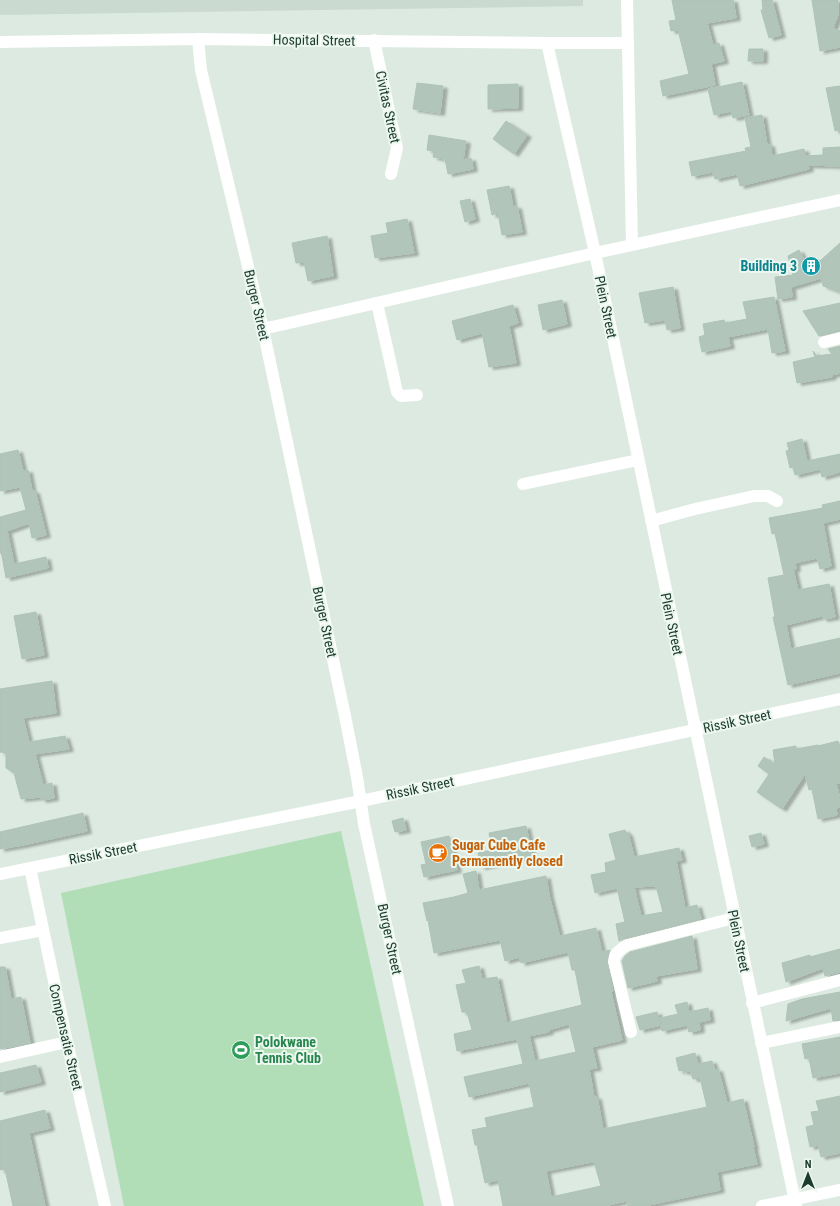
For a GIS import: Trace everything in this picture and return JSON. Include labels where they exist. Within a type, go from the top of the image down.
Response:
[{"type":"street","points":[[627,0],[632,245]]},
{"type":"street","name":"Hospital Street","points":[[0,42],[198,39],[627,43]]},
{"type":"street","name":"Burger Street","points":[[198,39],[201,70],[263,329],[345,716],[366,831],[448,1206]]},
{"type":"street","name":"Civitas Street","points":[[374,40],[397,148],[391,174]]},
{"type":"street","name":"Plein Street","points":[[547,43],[595,253],[760,1043],[795,1202]]},
{"type":"street","points":[[263,329],[595,253],[840,200]]},
{"type":"street","points":[[377,303],[397,392],[401,396],[418,395]]},
{"type":"street","points":[[824,342],[840,338]]},
{"type":"street","points":[[523,484],[638,460]]},
{"type":"street","points":[[651,521],[694,509],[754,496],[768,496],[777,501]]},
{"type":"street","name":"Rissik Street","points":[[0,874],[361,801],[840,699]]},
{"type":"street","name":"Compensatie Street","points":[[30,868],[67,1042],[105,1206]]},
{"type":"street","points":[[631,1032],[614,962],[614,956],[618,951],[627,945],[734,918]]},
{"type":"street","points":[[0,938],[43,930]]},
{"type":"street","points":[[752,1003],[840,980]]},
{"type":"street","points":[[760,1043],[840,1027]]},
{"type":"street","points":[[0,1057],[67,1042]]},
{"type":"street","points":[[762,1206],[795,1202],[840,1190]]},
{"type":"shaded area","points":[[0,0],[583,0],[583,6],[0,15]]},
{"type":"green space","name":"Polokwane Tennis Club","points":[[341,831],[424,1206],[124,1206],[61,893]]},
{"type":"building","points":[[672,0],[733,0],[736,18],[707,23],[713,45],[719,43],[724,61],[711,64],[715,85],[663,96],[660,81],[689,74],[678,30],[671,31],[669,21],[676,20]]},
{"type":"building","points":[[762,0],[772,0],[781,35],[769,38],[761,10],[763,10]]},
{"type":"building","points":[[812,0],[838,0],[838,15],[833,28],[840,31],[840,47],[820,51]]},
{"type":"building","points":[[749,49],[763,49],[763,61],[748,61]]},
{"type":"building","points":[[742,82],[749,115],[733,118],[731,111],[714,115],[708,89]]},
{"type":"building","points":[[417,83],[443,86],[440,113],[413,109]]},
{"type":"building","points":[[518,84],[518,108],[488,109],[488,85]]},
{"type":"building","points":[[840,86],[840,130],[835,131],[826,88]]},
{"type":"building","points":[[762,115],[767,145],[770,144],[772,156],[804,149],[805,156],[823,155],[823,148],[840,147],[840,166],[808,165],[809,169],[740,186],[737,174],[715,179],[713,172],[692,176],[689,162],[746,151],[745,148],[751,147],[745,118]]},
{"type":"building","points":[[506,121],[527,135],[514,154],[493,139]]},
{"type":"building","points":[[429,135],[466,141],[463,160],[471,158],[473,169],[448,174],[445,159],[433,157],[434,151],[427,150]]},
{"type":"building","points":[[509,186],[513,207],[517,206],[522,232],[502,235],[498,213],[492,215],[487,190]]},
{"type":"building","points":[[470,199],[475,219],[465,222],[460,201]]},
{"type":"building","points":[[407,219],[414,253],[375,258],[371,236],[388,233],[386,223]]},
{"type":"building","points":[[327,236],[333,276],[308,281],[304,262],[296,263],[292,243]]},
{"type":"building","name":"Building 3","points":[[840,243],[840,292],[823,286],[821,278],[791,287],[792,297],[778,299],[775,277],[793,275],[788,256],[799,250],[804,260],[820,261]]},
{"type":"building","points":[[673,287],[680,328],[667,330],[665,320],[645,323],[639,293]]},
{"type":"building","points":[[774,297],[785,351],[772,353],[768,329],[728,337],[730,346],[702,352],[699,337],[705,335],[703,324],[724,320],[725,323],[747,319],[743,302]]},
{"type":"building","points":[[562,300],[567,324],[543,330],[538,305]]},
{"type":"building","points":[[840,303],[840,331],[819,336],[803,311]]},
{"type":"building","points":[[513,305],[518,323],[509,326],[516,363],[489,367],[482,333],[457,340],[452,321]]},
{"type":"building","points":[[840,346],[840,373],[831,375],[832,377],[797,383],[793,362],[815,357],[813,351],[817,356],[832,354],[828,349]]},
{"type":"building","points":[[802,439],[807,461],[840,454],[840,472],[822,477],[820,469],[795,475],[793,467],[790,468],[786,451],[789,450],[787,443]]},
{"type":"building","points":[[18,450],[23,471],[28,470],[32,491],[35,491],[46,535],[32,538],[29,523],[7,531],[14,564],[46,557],[48,568],[6,578],[0,551],[0,517],[26,510],[20,487],[0,491],[0,454]]},
{"type":"building","points":[[840,501],[840,519],[823,523],[831,566],[820,569],[817,558],[795,563],[796,569],[793,569],[798,590],[829,584],[835,617],[823,619],[822,616],[786,625],[791,649],[840,638],[840,673],[788,685],[773,617],[775,617],[768,578],[784,575],[775,533],[772,534],[769,518],[823,508],[822,505]]},
{"type":"building","points":[[36,612],[44,655],[22,659],[14,616]]},
{"type":"building","points":[[52,681],[56,713],[23,718],[29,742],[65,736],[69,749],[35,754],[43,785],[52,783],[54,798],[42,800],[40,797],[21,799],[14,773],[6,768],[6,753],[0,752],[0,689]]},
{"type":"building","points":[[838,741],[840,747],[840,783],[836,783],[840,799],[840,807],[836,808],[837,815],[818,819],[812,789],[809,790],[805,774],[782,809],[757,792],[769,774],[758,766],[764,757],[775,764],[773,750],[796,746],[796,749],[818,746]]},
{"type":"building","points":[[83,813],[87,831],[0,849],[0,832]]},
{"type":"building","points":[[403,818],[406,830],[395,832],[392,821]]},
{"type":"building","points":[[526,826],[531,856],[481,867],[478,853],[492,850],[489,833]]},
{"type":"building","points":[[625,830],[626,833],[628,833],[634,857],[679,848],[682,860],[676,861],[685,908],[697,905],[701,919],[625,938],[619,941],[616,924],[625,922],[617,888],[595,893],[591,875],[606,872],[605,863],[616,860],[609,834]],"holes":[[[656,886],[663,912],[641,916],[634,887]]]},
{"type":"building","points":[[761,833],[764,844],[752,847],[749,836]]},
{"type":"building","name":"Sugar Cube Cafe Permanently closed","points":[[449,836],[457,870],[424,877],[421,865],[426,864],[421,842]]},
{"type":"building","points":[[476,871],[479,890],[546,876],[549,895],[560,936],[596,928],[602,952],[610,950],[607,957],[607,964],[613,991],[611,992],[622,1040],[592,1047],[597,1068],[589,1069],[594,1097],[597,1097],[603,1129],[707,1107],[700,1078],[693,1079],[690,1071],[679,1071],[676,1058],[695,1053],[698,1064],[712,1061],[715,1070],[718,1069],[727,1103],[743,1099],[757,1164],[717,1172],[720,1190],[644,1206],[628,1206],[626,1201],[604,1206],[503,1206],[498,1180],[485,1183],[477,1145],[475,1145],[472,1130],[487,1127],[485,1118],[534,1107],[529,1083],[469,1097],[464,1077],[523,1064],[517,1039],[457,1051],[454,1034],[472,1030],[467,1012],[462,1012],[456,985],[466,983],[462,970],[479,966],[482,979],[497,977],[507,1023],[582,1005],[575,970],[572,970],[568,952],[521,963],[520,957],[505,961],[500,940],[434,953],[428,920],[427,921],[423,903],[468,893],[463,874]],"holes":[[[569,1024],[576,1052],[535,1061],[529,1036],[549,1032],[548,1030]],[[594,1162],[601,1186],[551,1197],[546,1171]]]},
{"type":"building","points":[[692,936],[697,969],[656,976],[657,981],[628,988],[622,961],[625,956],[630,952]]},
{"type":"building","points":[[840,949],[840,972],[825,976],[823,968],[786,982],[782,963],[810,955],[810,957]]},
{"type":"building","points":[[0,967],[5,967],[11,999],[21,997],[30,1043],[0,1049]]},
{"type":"building","points":[[840,992],[840,1020],[833,1021],[831,1008],[786,1021],[788,1004],[802,999]]},
{"type":"building","points":[[687,1002],[689,1012],[708,1008],[710,1020],[699,1022],[700,1030],[689,1032],[687,1025],[662,1031],[660,1018],[678,1014],[675,1005]]},
{"type":"building","points":[[657,1012],[661,1025],[640,1030],[636,1017]]},
{"type":"building","points":[[840,1037],[840,1073],[813,1078],[809,1058],[805,1059],[802,1044]]},
{"type":"building","points":[[36,1065],[41,1082],[0,1092],[0,1073]]},
{"type":"building","points":[[840,1096],[840,1153],[821,1157],[818,1145],[810,1147],[806,1127],[814,1125],[811,1112],[819,1111],[816,1101]]},
{"type":"building","points":[[45,1110],[50,1128],[29,1133],[45,1206],[13,1206],[5,1169],[0,1170],[0,1121]]},
{"type":"place","name":"Building 3","points":[[811,266]]},
{"type":"place","name":"Sugar Cube Cafe Permanently closed","points":[[438,853]]},
{"type":"place","name":"Polokwane Tennis Club","points":[[241,1050]]}]
